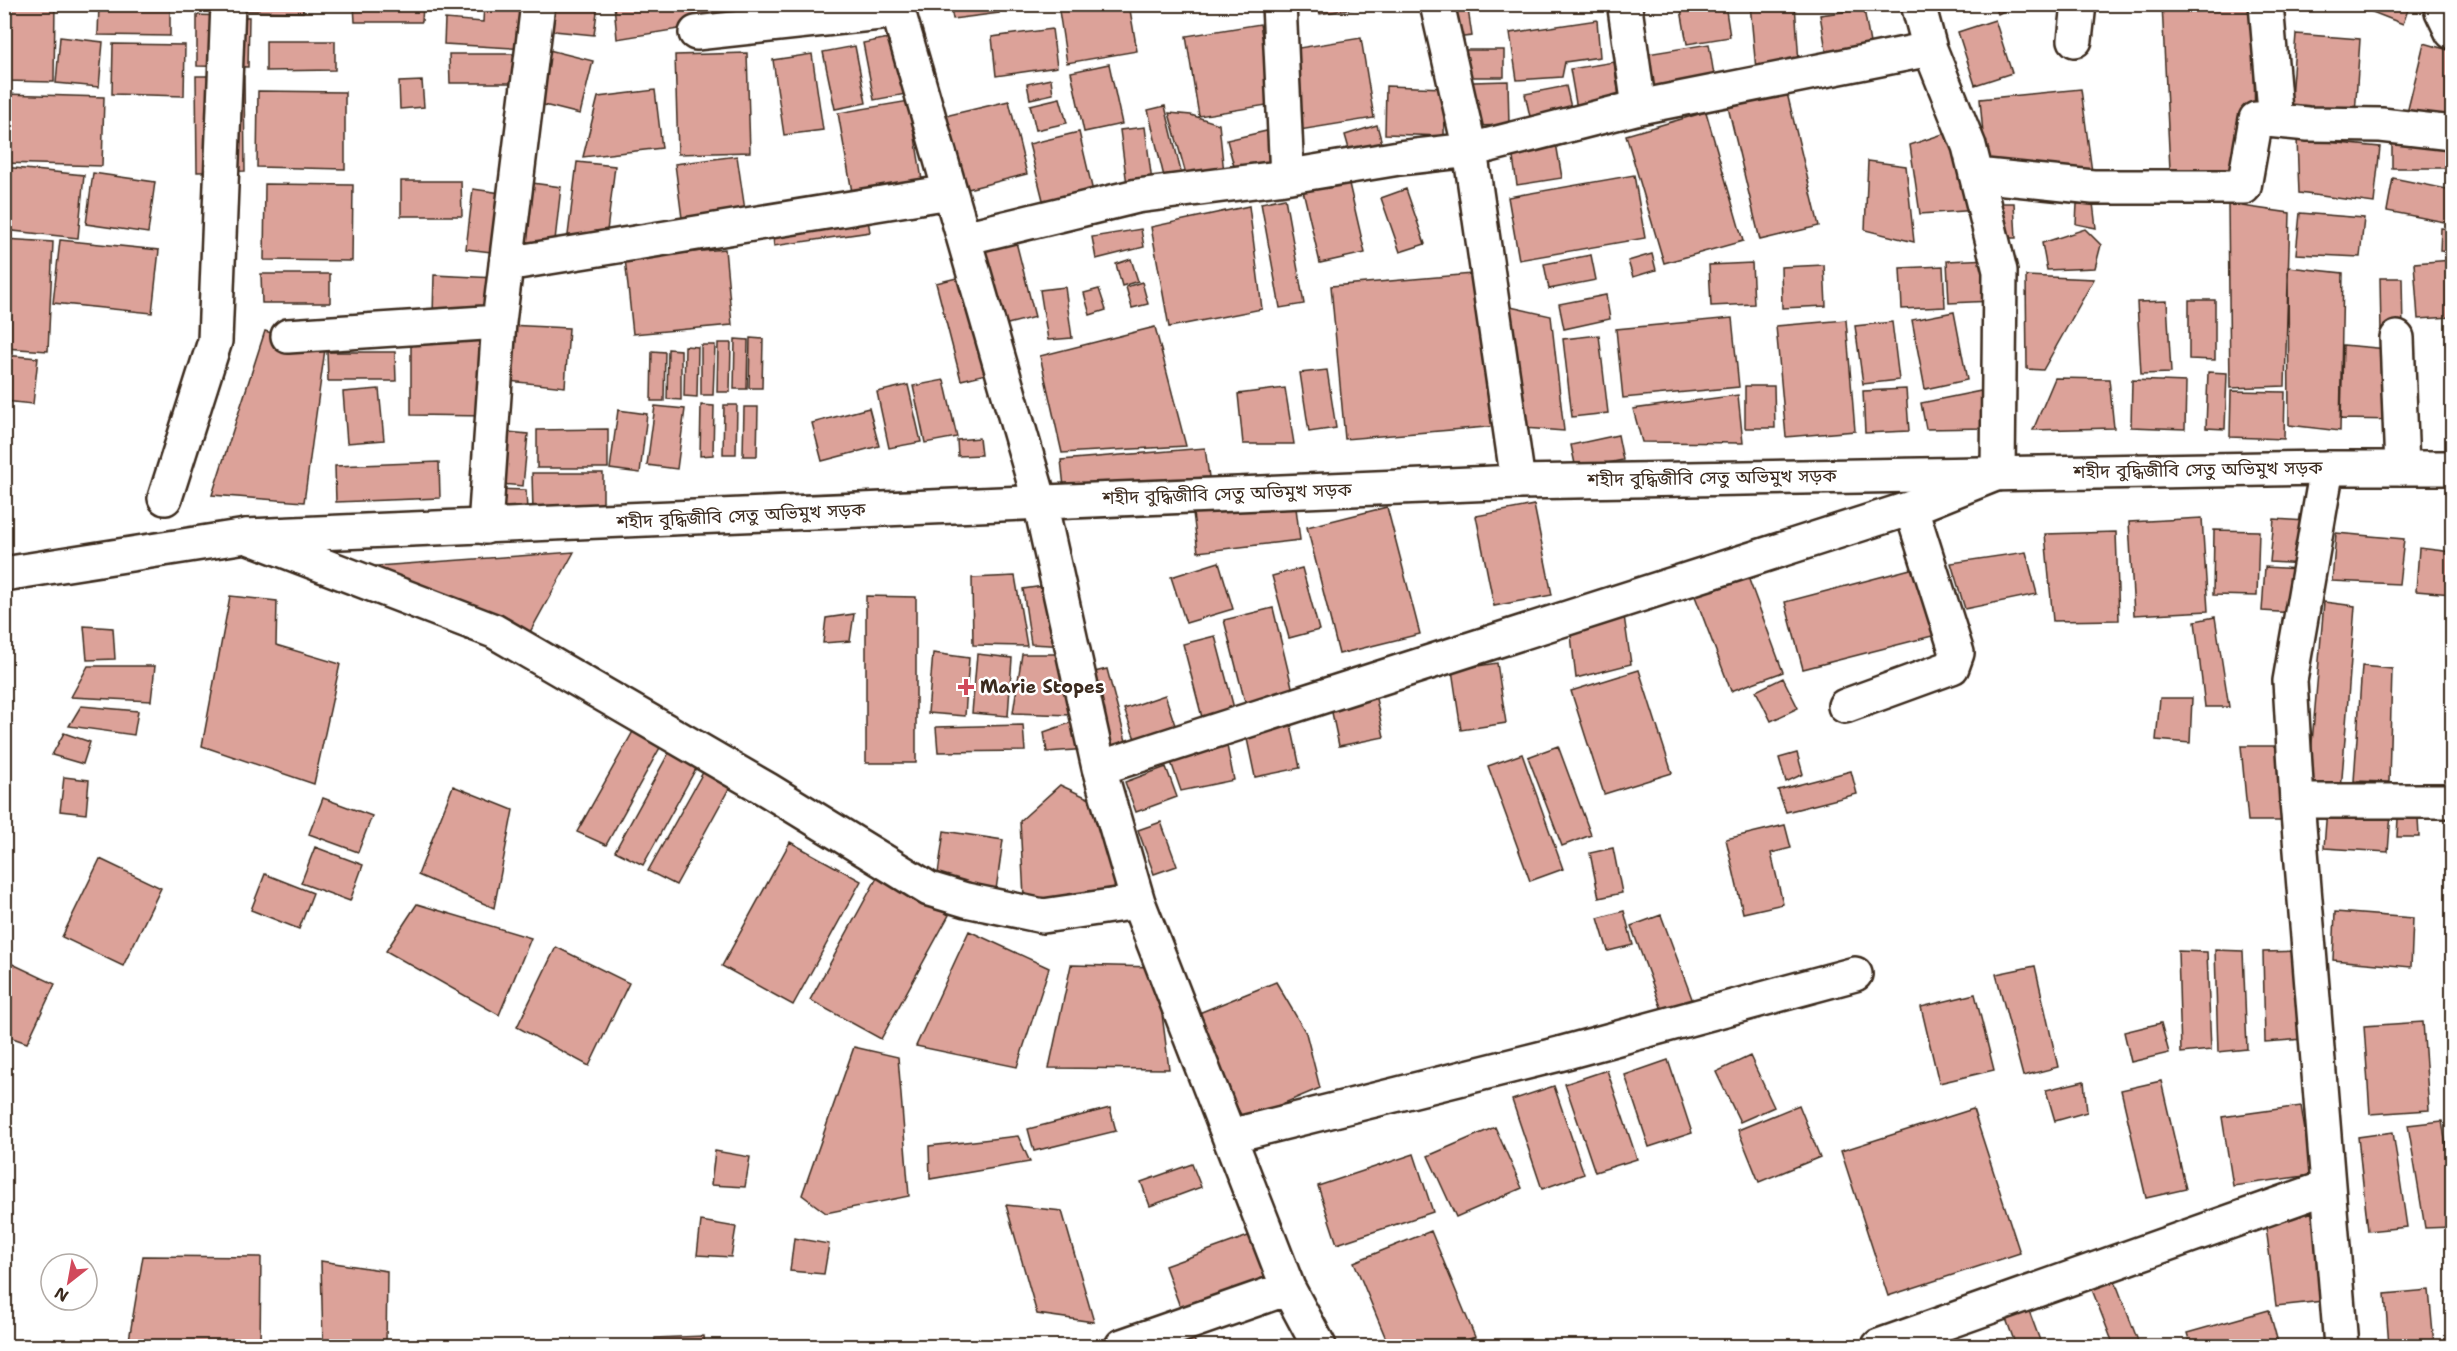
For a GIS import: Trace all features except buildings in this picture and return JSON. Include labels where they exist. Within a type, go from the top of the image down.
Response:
[{"type":"street","points":[[165,498],[215,341],[228,4]]},
{"type":"street","points":[[485,527],[499,322],[538,4]]},
{"type":"street","points":[[1279,4],[1287,176]]},
{"type":"street","points":[[1437,4],[1470,150],[1518,482]]},
{"type":"street","points":[[1100,768],[1300,698],[1911,508],[1998,473],[2000,271],[1969,146],[1930,49],[1918,4]]},
{"type":"street","points":[[2075,40],[2079,4]]},
{"type":"street","points":[[2266,4],[2275,111]]},
{"type":"street","points":[[2441,4],[2452,32]]},
{"type":"street","points":[[696,33],[897,8],[1040,502],[1100,768],[1138,902],[1288,1288],[1319,1347]]},
{"type":"street","points":[[1625,8],[1639,107]]},
{"type":"street","points":[[964,238],[1137,196],[1470,150],[1639,107],[1930,49]]},
{"type":"street","points":[[1976,175],[2093,187],[2244,187],[2256,119],[2308,124],[2381,124],[2452,133]]},
{"type":"street","points":[[506,264],[950,192]]},
{"type":"street","points":[[288,336],[499,322]]},
{"type":"street","points":[[2397,338],[2402,468]]},
{"type":"street","points":[[2327,468],[2290,681],[2296,801],[2341,1347]]},
{"type":"street","name":"শহীদ বুদ্ধিজীবি সেতু অভিমুখ সড়ক","points":[[4,574],[246,536],[1518,482],[2327,468],[2452,468]]},
{"type":"street","points":[[1845,706],[1952,667],[1957,653],[1911,508]]},
{"type":"street","points":[[246,536],[494,631],[768,790],[929,889],[966,900],[1043,916],[1138,902]]},
{"type":"street","points":[[2296,801],[2452,801]]},
{"type":"street","points":[[1230,1136],[1559,1054],[1855,974]]},
{"type":"street","points":[[1879,1347],[2328,1187]]},
{"type":"street","points":[[1122,1347],[1288,1288]]},
{"type":"place","name":"Marie Stopes","points":[[966,687]]}]
